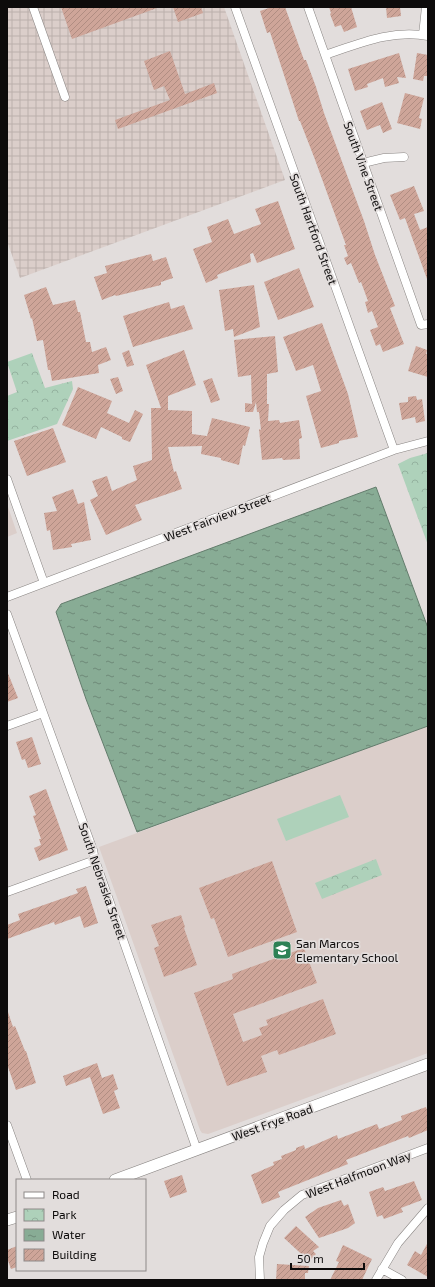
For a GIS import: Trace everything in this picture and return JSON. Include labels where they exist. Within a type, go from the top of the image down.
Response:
[{"type":"street","points":[[33,7],[66,97]]},
{"type":"street","name":"South Hartford Street","points":[[235,7],[394,450]]},
{"type":"street","name":"South Vine Street","points":[[308,7],[363,163],[424,324]]},
{"type":"street","points":[[325,56],[364,41],[392,35],[425,35],[426,7]]},
{"type":"street","points":[[363,163],[384,158],[404,157]]},
{"type":"street","name":"West Fairview Street","points":[[7,597],[394,450],[428,441]]},
{"type":"street","points":[[7,480],[44,583]]},
{"type":"street","name":"South Nebraska Street","points":[[7,614],[93,850],[95,860],[197,1150]]},
{"type":"street","points":[[7,726],[43,713]]},
{"type":"street","points":[[7,892],[95,860]]},
{"type":"street","name":"West Frye Road","points":[[119,1179],[428,1064]]},
{"type":"street","points":[[7,1125],[27,1179]]},
{"type":"street","name":"West Halfmoon Way","points":[[260,1280],[259,1257],[270,1226],[284,1210],[302,1194],[428,1148]]},
{"type":"street","points":[[376,1280],[398,1243],[428,1208]]},
{"type":"street","points":[[382,1269],[402,1280]]},
{"type":"shaded area","points":[[7,7],[224,7],[285,180],[20,278],[7,241]]},
{"type":"shaded area","points":[[7,504],[17,533],[7,537]]},
{"type":"shaded area","name":"San Marcos Elementary School","points":[[428,726],[428,1053],[211,1133],[202,1133],[99,847]]},
{"type":"green space","points":[[32,353],[45,388],[72,381],[73,389],[57,424],[7,441],[7,396],[17,392],[7,362]]},
{"type":"green space","points":[[428,453],[428,545],[398,464],[410,458]]},
{"type":"green space","points":[[340,795],[349,817],[286,841],[277,819]]},
{"type":"green space","points":[[376,859],[382,875],[322,899],[315,883]]},
{"type":"water","points":[[376,487],[428,628],[428,726],[137,832],[86,699],[56,612],[61,604]]},
{"type":"building","points":[[61,7],[157,7],[157,8],[72,39]]},
{"type":"building","points":[[173,7],[201,7],[203,13],[178,22]]},
{"type":"building","points":[[272,7],[285,7],[304,60],[306,60],[316,87],[375,255],[395,306],[390,308],[404,344],[383,352],[380,344],[376,346],[370,330],[378,327],[372,311],[368,313],[365,302],[368,301],[361,282],[359,283],[351,263],[347,265],[344,258],[348,256],[344,245],[346,245],[314,157],[299,121],[270,32],[267,33],[260,11]]},
{"type":"building","points":[[329,7],[351,7],[357,27],[344,32],[341,25],[335,27]]},
{"type":"building","points":[[386,7],[400,7],[401,16],[387,18]]},
{"type":"building","points":[[170,51],[185,94],[214,83],[217,93],[118,129],[115,120],[170,100],[164,86],[154,90],[144,61]]},
{"type":"building","points":[[399,53],[406,78],[397,77],[399,83],[385,87],[383,78],[367,84],[368,87],[355,91],[348,69]]},
{"type":"building","points":[[417,53],[428,55],[428,76],[424,76],[423,81],[413,79]]},
{"type":"building","points":[[405,93],[424,98],[419,118],[422,119],[420,129],[397,123]]},
{"type":"building","points":[[382,102],[392,129],[383,133],[380,125],[367,130],[360,111]]},
{"type":"building","points":[[414,186],[424,211],[414,214],[420,230],[428,227],[427,279],[405,218],[400,220],[390,195]]},
{"type":"building","points":[[278,201],[295,249],[257,263],[253,253],[250,254],[251,262],[217,275],[218,278],[206,283],[193,249],[212,242],[207,227],[228,219],[234,234],[261,224],[255,209]]},
{"type":"building","points":[[151,254],[153,261],[166,257],[173,278],[161,282],[161,285],[115,295],[102,300],[94,277],[107,273],[105,266]]},
{"type":"building","points":[[299,268],[314,307],[278,320],[264,282]]},
{"type":"building","points":[[254,285],[260,327],[234,337],[233,329],[225,331],[219,290]]},
{"type":"building","points":[[46,287],[53,305],[75,300],[78,312],[80,312],[86,342],[90,342],[92,352],[106,347],[111,360],[98,365],[99,373],[52,381],[50,370],[48,370],[43,340],[37,341],[32,318],[31,319],[24,295]]},
{"type":"building","points":[[169,302],[171,309],[184,305],[193,329],[133,347],[123,316]]},
{"type":"building","points":[[322,323],[348,394],[358,437],[339,441],[339,443],[321,448],[306,396],[321,391],[313,365],[296,371],[283,337]]},
{"type":"building","points":[[275,336],[278,372],[267,374],[267,404],[269,404],[268,421],[279,420],[280,423],[299,420],[302,438],[299,439],[300,459],[283,460],[282,458],[262,460],[259,429],[261,430],[256,402],[253,412],[245,412],[245,403],[252,404],[251,375],[238,377],[234,340]]},
{"type":"building","points":[[416,346],[427,350],[428,377],[408,371]]},
{"type":"building","points":[[129,350],[134,365],[127,367],[122,353]]},
{"type":"building","points":[[184,350],[196,385],[168,396],[168,410],[192,411],[192,434],[207,436],[212,418],[250,427],[245,446],[243,445],[239,465],[221,460],[221,458],[201,454],[202,446],[168,447],[174,472],[176,471],[182,489],[135,505],[142,520],[106,535],[90,500],[98,496],[92,481],[107,476],[112,491],[137,480],[133,466],[152,460],[151,408],[161,408],[146,365]]},
{"type":"building","points":[[118,377],[123,391],[116,394],[110,379]]},
{"type":"building","points":[[212,378],[220,400],[211,403],[203,381]]},
{"type":"building","points":[[78,387],[112,401],[107,413],[129,423],[135,410],[143,414],[130,442],[101,427],[96,439],[62,425]]},
{"type":"building","points":[[416,396],[417,400],[422,399],[425,421],[416,423],[415,417],[402,420],[399,403],[408,402],[408,397]]},
{"type":"building","points":[[53,428],[66,462],[27,476],[14,441]]},
{"type":"building","points":[[73,489],[78,504],[84,502],[91,540],[71,544],[72,547],[53,550],[50,530],[47,531],[44,513],[57,511],[52,497]]},
{"type":"building","points":[[7,671],[18,698],[7,702]]},
{"type":"building","points":[[32,737],[41,764],[28,768],[25,759],[22,760],[16,742]]},
{"type":"building","points":[[46,789],[68,850],[39,861],[34,848],[41,845],[39,839],[41,839],[33,816],[36,815],[29,796]]},
{"type":"building","points":[[272,861],[297,932],[228,957],[214,918],[211,919],[199,888]]},
{"type":"building","points":[[86,886],[98,923],[84,928],[80,916],[55,925],[54,922],[7,939],[7,925],[20,920],[18,914],[78,893],[76,889]]},
{"type":"building","points":[[181,915],[197,965],[164,977],[154,948],[159,946],[151,925]]},
{"type":"building","points":[[304,948],[317,983],[233,1014],[243,1042],[262,1035],[259,1028],[268,1025],[266,1020],[323,999],[336,1034],[279,1055],[277,1050],[261,1056],[267,1072],[227,1086],[194,993],[233,979],[232,974]]},
{"type":"building","points":[[7,1012],[26,1051],[36,1083],[16,1090],[7,1064]]},
{"type":"building","points":[[97,1063],[102,1078],[113,1074],[118,1089],[114,1091],[120,1108],[103,1114],[90,1077],[66,1086],[63,1076]]},
{"type":"building","points":[[426,1107],[428,1113],[428,1130],[409,1138],[408,1136],[346,1160],[348,1164],[278,1192],[280,1197],[262,1204],[251,1175],[274,1165],[273,1162],[282,1159],[281,1156],[304,1145],[305,1149],[337,1135],[338,1139],[377,1124],[379,1129],[402,1120],[401,1116]]},
{"type":"building","points":[[182,1175],[187,1192],[170,1198],[164,1181]]},
{"type":"building","points":[[414,1181],[422,1200],[401,1208],[403,1212],[384,1219],[382,1215],[377,1217],[369,1192],[383,1187],[385,1191]]},
{"type":"building","points":[[341,1200],[344,1206],[348,1204],[355,1223],[348,1228],[319,1238],[305,1217],[318,1208]]},
{"type":"building","points":[[296,1226],[319,1247],[313,1251],[316,1254],[309,1261],[284,1238]]},
{"type":"building","points":[[428,1242],[428,1277],[407,1265],[415,1251],[421,1255]]},
{"type":"building","points":[[343,1245],[372,1259],[362,1280],[330,1280],[339,1262],[336,1261]]},
{"type":"building","points":[[16,1246],[16,1267],[11,1269],[7,1258],[7,1250]]},
{"type":"building","points":[[277,1264],[309,1266],[308,1273],[305,1273],[305,1280],[276,1280]]},
{"type":"place","name":"San Marcos Elementary School","points":[[282,950]]}]
